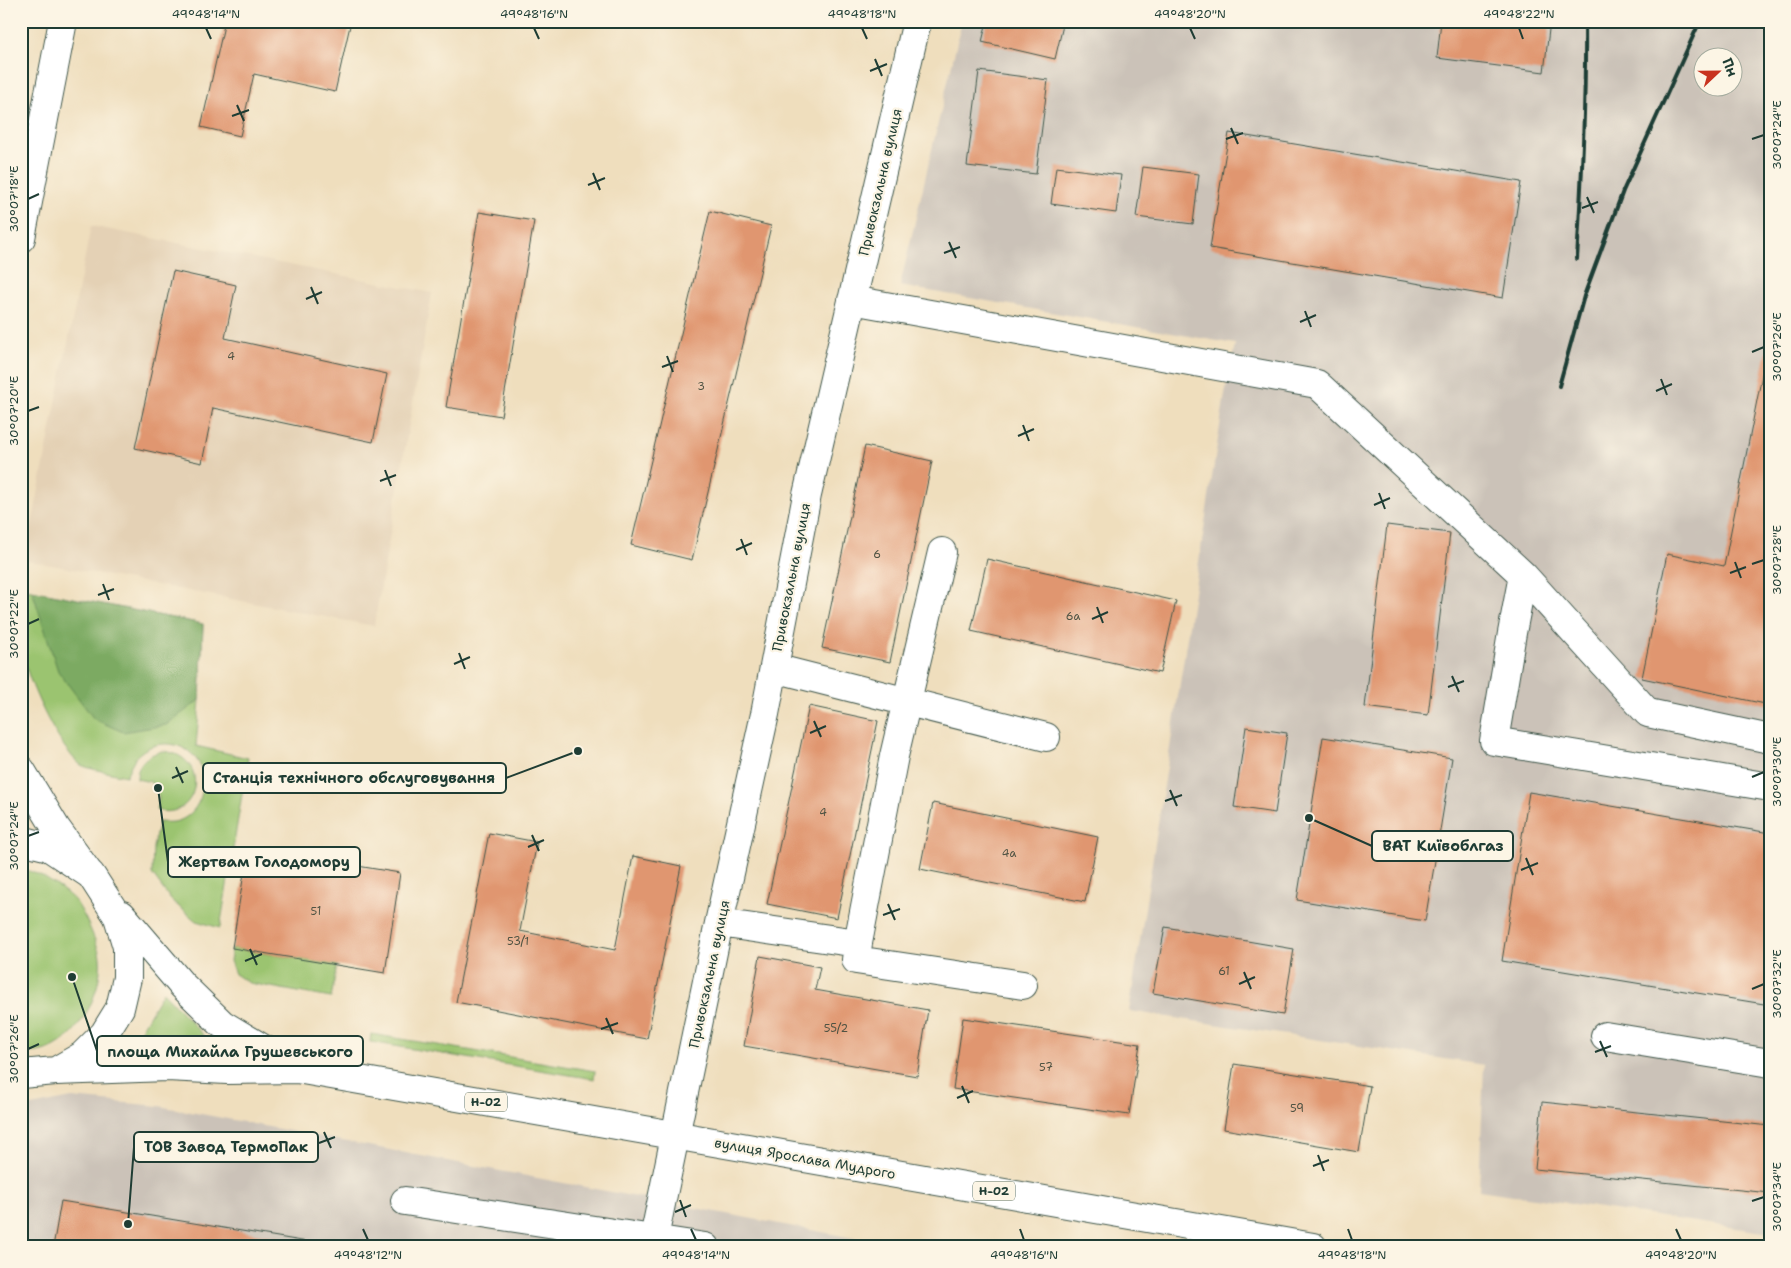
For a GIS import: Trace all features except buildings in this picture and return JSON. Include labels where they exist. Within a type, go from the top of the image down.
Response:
[{"type":"main road","points":[[21,238],[25,195],[63,21]]},
{"type":"main road","name":"Привокзальна вулиця","points":[[654,1238],[774,668],[807,495],[917,21]]},
{"type":"main road","points":[[852,300],[1317,384],[1523,576],[1648,713],[1770,739]]},
{"type":"main road","points":[[942,552],[894,756],[856,960],[1023,985]]},
{"type":"main road","points":[[1523,576],[1494,741],[1770,787]]},
{"type":"main road","points":[[774,668],[1046,736]]},
{"type":"main road","points":[[21,770],[56,828],[96,883]]},
{"type":"main road","name":"Н-02","points":[[21,840],[49,847],[96,883],[118,917],[127,947],[128,978],[120,1008],[104,1034],[82,1056],[56,1071],[21,1074]]},
{"type":"main road","name":"вулиця Ярослава Мудрого","points":[[96,883],[164,964],[222,1024],[297,1069]]},
{"type":"main road","points":[[719,923],[858,943]]},
{"type":"main road","points":[[1605,1036],[1770,1063]]},
{"type":"main road","name":"вулиця Ярослава Мудрого","points":[[56,1071],[166,1067],[227,1070],[297,1069],[1313,1247]]},
{"type":"main road","points":[[405,1201],[705,1247]]},
{"type":"shaded area","points":[[962,21],[1770,21],[1770,1233],[1479,1190],[1484,1065],[1129,1011],[1225,394],[1235,344],[900,286]]},
{"type":"shaded area","points":[[91,226],[432,293],[374,626],[25,560]]},
{"type":"shaded area","points":[[72,1098],[159,1106],[900,1247],[21,1247],[21,1108]]},
{"type":"green space","points":[[21,588],[203,624],[196,746],[248,758],[220,928],[196,921],[171,900],[152,874],[153,847],[159,822],[176,822],[186,817],[198,804],[203,786],[203,777],[197,760],[185,749],[170,744],[162,744],[140,753],[126,776],[81,765],[62,744],[44,712],[30,678],[22,650]]},
{"type":"green space","points":[[32,590],[203,624],[200,700],[166,725],[123,732],[94,719],[58,671]]},
{"type":"green space","points":[[162,751],[178,755],[189,764],[194,775],[194,787],[190,798],[182,807],[171,811],[156,810],[159,797],[151,782],[137,779],[137,773],[144,760]]},
{"type":"green space","points":[[21,869],[35,873],[51,882],[76,902],[87,921],[100,958],[98,983],[94,996],[89,1008],[74,1031],[51,1048],[30,1053],[21,1053]]},
{"type":"green space","points":[[232,948],[337,965],[331,998],[249,983],[235,974],[230,961]]},
{"type":"green space","points":[[163,992],[205,1037],[138,1035]]},
{"type":"green space","points":[[371,1034],[595,1071],[594,1079],[370,1042]]},
{"type":"railway","points":[[1577,259],[1585,81],[1585,21]]},
{"type":"railway","points":[[1559,386],[1584,296],[1623,191],[1700,21]]},
{"type":"place","name":"Станція технічного обслуговування","points":[[578,751]]},
{"type":"place","name":"Жертвам Голодомору","points":[[158,788]]},
{"type":"place","name":"ВАТ Київоблгаз","points":[[1309,818]]},
{"type":"place","name":"площа Михайла Грушевського","points":[[72,977]]},
{"type":"place","name":"ТОВ Завод ТермоПак","points":[[128,1224]]}]
